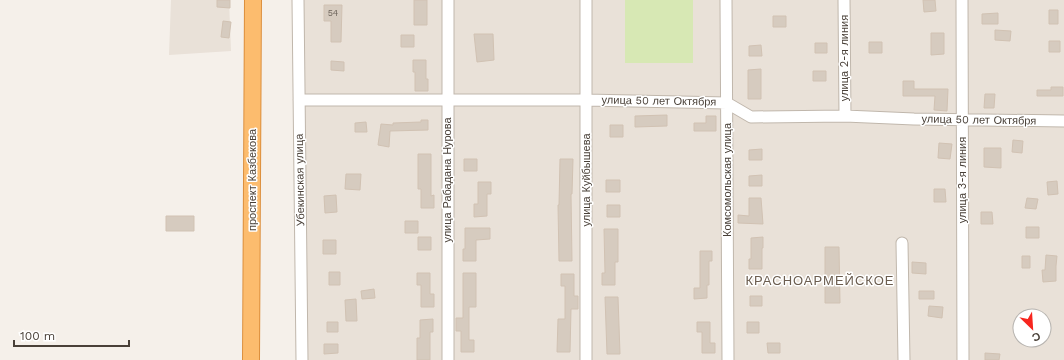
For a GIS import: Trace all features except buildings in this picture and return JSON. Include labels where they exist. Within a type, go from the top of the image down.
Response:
[{"type":"highway","name":"проспект Казбекова","points":[[242,0],[244,360]]},
{"type":"highway","name":"проспект Казбекова","points":[[251,360],[253,0]]},
{"type":"street","name":"Убекинская улица","points":[[298,0],[302,360]]},
{"type":"street","name":"улица Рабадана Нурова","points":[[448,0],[448,360]]},
{"type":"street","name":"улица Куйбышева","points":[[586,0],[586,360]]},
{"type":"street","name":"Комсомольская улица","points":[[726,0],[728,360]]},
{"type":"street","name":"улица 2-я линия","points":[[844,0],[845,116]]},
{"type":"street","name":"улица 3-я линия","points":[[962,0],[963,360]]},
{"type":"street","name":"улица 50 лет Октября","points":[[299,100],[586,100],[727,103],[751,117],[845,116],[914,119],[1064,121]]},
{"type":"street","points":[[902,243],[904,360]]},
{"type":"shaded area","points":[[171,0],[229,0],[231,51],[169,55]]},
{"type":"shaded area","points":[[302,0],[1064,0],[1064,360],[306,360]]},
{"type":"green space","points":[[625,0],[693,0],[693,63],[625,63]]},
{"type":"district","name":"КРАСНОАРМЕЙСКОЕ","points":[[820,280]]}]
